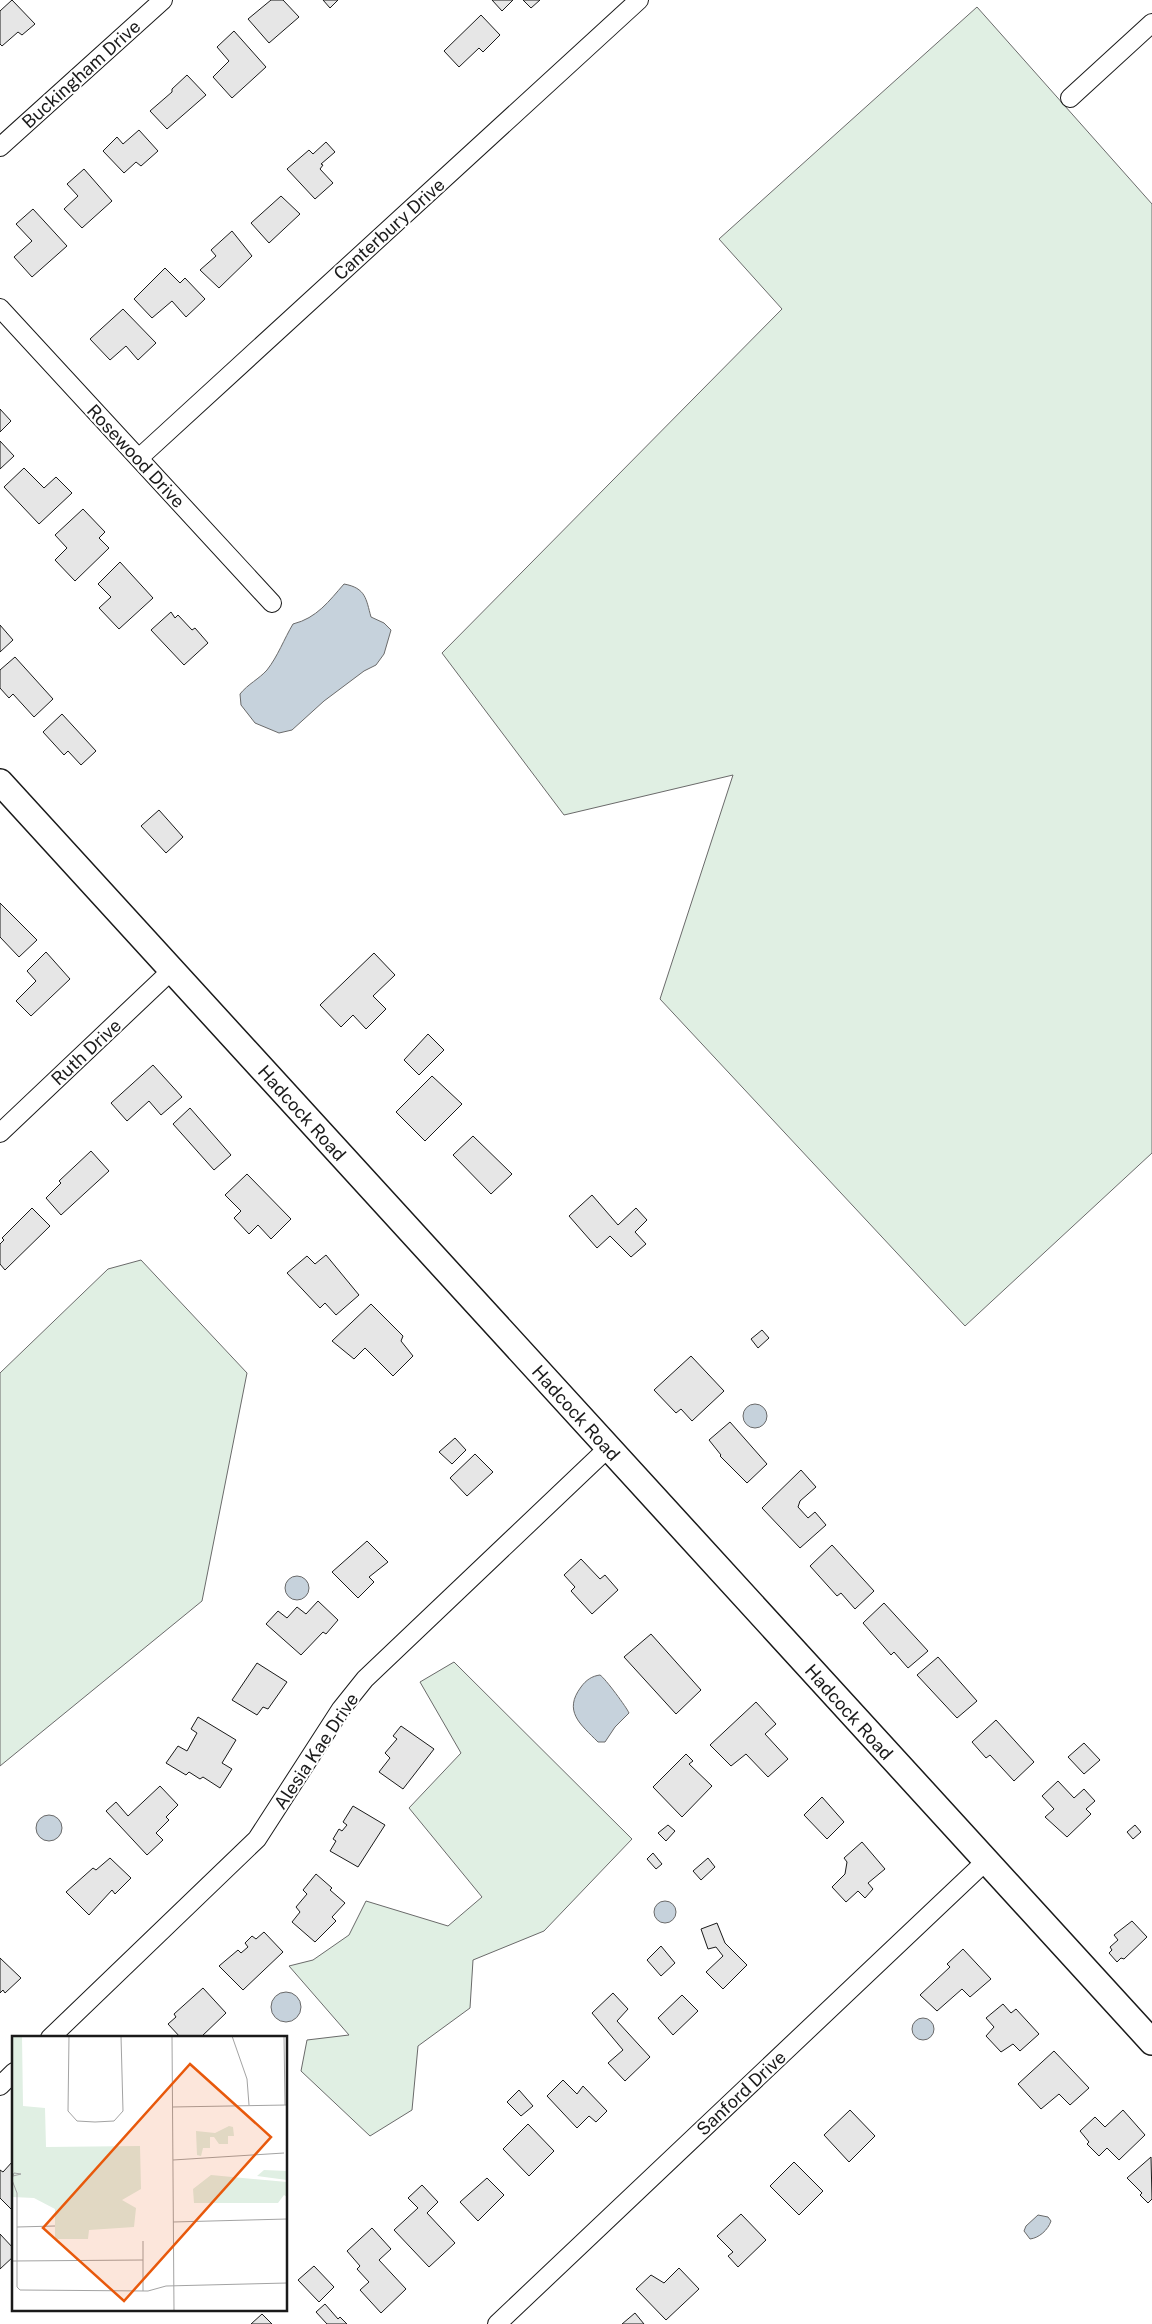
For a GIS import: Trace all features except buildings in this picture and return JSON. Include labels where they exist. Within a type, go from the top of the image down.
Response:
[{"type":"street","name":"Buckingham Drive","points":[[0,147],[163,0]]},
{"type":"street","name":"Canterbury Drive","points":[[138,458],[639,0]]},
{"type":"street","points":[[1070,98],[1152,23]]},
{"type":"street","name":"Rosewood Drive","points":[[0,308],[272,603]]},
{"type":"street","name":"Hadcock Road","points":[[0,782],[1152,2042]]},
{"type":"street","name":"Ruth Drive","points":[[0,1133],[172,970]]},
{"type":"street","name":"Alesia Kae Drive","points":[[52,2036],[257,1839],[341,1708],[365,1679],[608,1448]]},
{"type":"street","name":"Sanford Drive","points":[[497,2324],[986,1861]]},
{"type":"street","points":[[0,2086],[12,2074]]},
{"type":"green space","points":[[977,7],[1152,204],[1152,1153],[965,1326],[660,999],[733,775],[564,815],[442,653],[782,309],[719,239]]},
{"type":"green space","points":[[141,1260],[247,1373],[202,1601],[0,1766],[0,1373],[108,1269]]},
{"type":"green space","points":[[454,1662],[632,1839],[544,1931],[473,1960],[470,2008],[418,2046],[412,2110],[370,2136],[301,2071],[307,2040],[349,2035],[289,1966],[313,1960],[349,1935],[366,1901],[448,1926],[482,1897],[409,1808],[461,1753],[420,1682]]},
{"type":"shaded area","points":[[344,584],[361,591],[371,617],[384,623],[391,630],[384,654],[376,665],[364,671],[324,701],[292,730],[279,733],[255,723],[241,705],[240,694],[267,670],[293,624],[316,613],[328,603]]},
{"type":"shaded area","points":[[755,1404],[760,1405],[766,1411],[766,1421],[760,1427],[755,1428],[750,1427],[744,1421],[743,1416],[744,1411],[750,1405]]},
{"type":"shaded area","points":[[297,1576],[305,1580],[309,1588],[305,1596],[297,1600],[289,1596],[285,1588],[289,1580]]},
{"type":"shaded area","points":[[600,1675],[616,1693],[629,1713],[615,1727],[605,1742],[598,1742],[591,1735],[580,1723],[574,1710],[576,1696],[581,1687],[589,1679]]},
{"type":"shaded area","points":[[49,1815],[58,1819],[62,1828],[58,1837],[49,1841],[40,1837],[36,1828],[40,1819]]},
{"type":"shaded area","points":[[665,1901],[673,1904],[676,1912],[673,1920],[665,1923],[657,1920],[654,1912],[657,1904]]},
{"type":"shaded area","points":[[286,1992],[297,1996],[301,2007],[297,2018],[286,2022],[275,2018],[271,2007],[275,1996]]},
{"type":"shaded area","points":[[923,2018],[931,2021],[934,2029],[931,2037],[923,2040],[915,2037],[912,2029],[915,2021]]},
{"type":"shaded area","points":[[1038,2215],[1048,2217],[1051,2221],[1043,2233],[1030,2239],[1024,2231],[1026,2226]]}]
